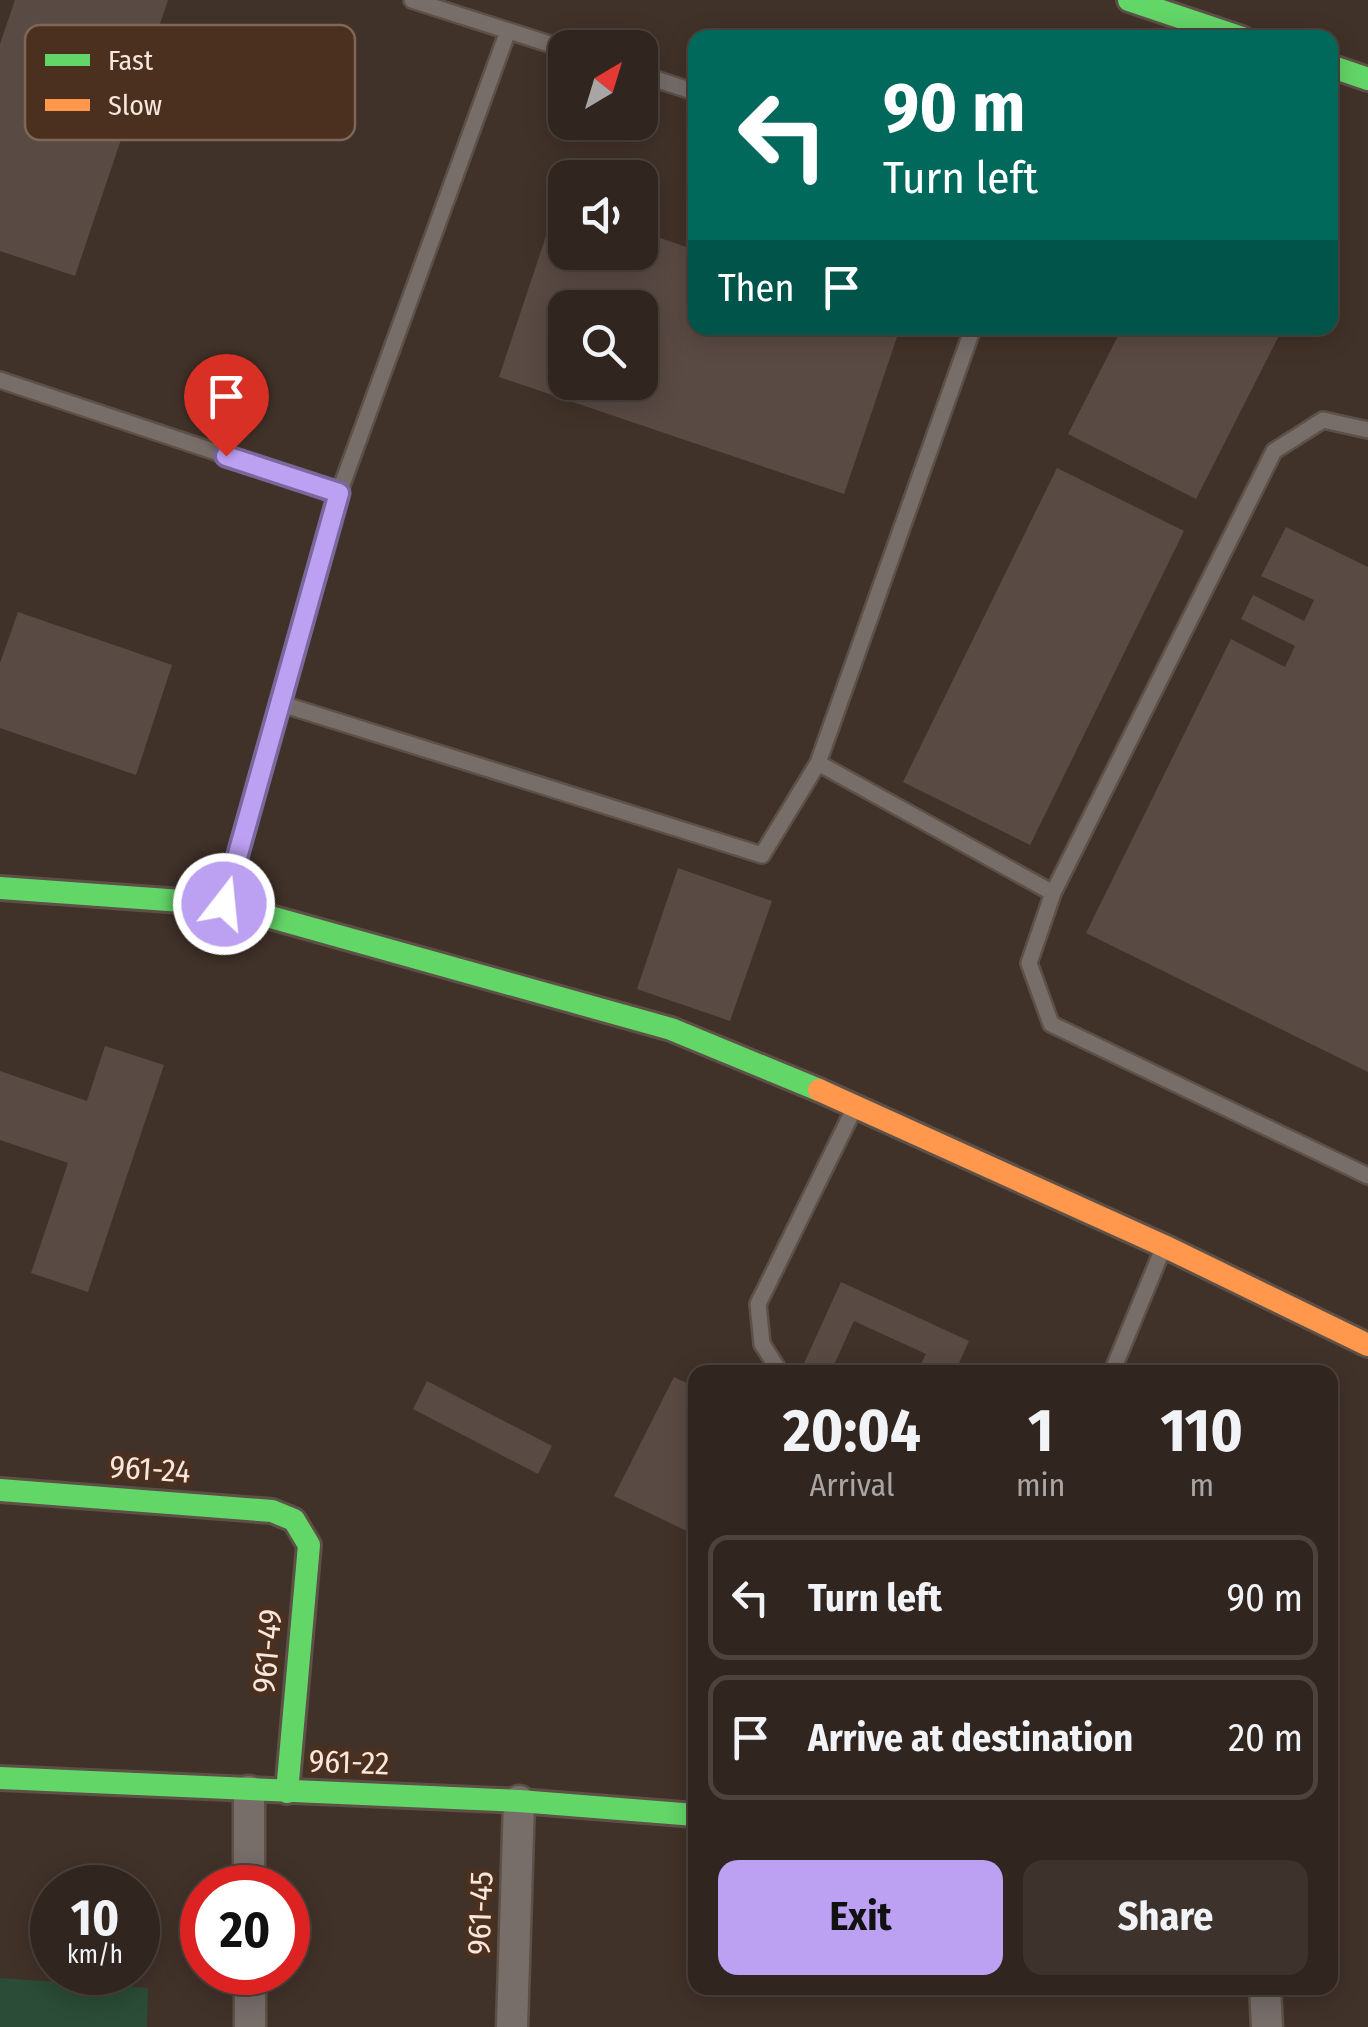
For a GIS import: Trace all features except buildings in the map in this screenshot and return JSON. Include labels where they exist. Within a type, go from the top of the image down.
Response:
[{"type":"street","points":[[1128,0],[1218,30]]},
{"type":"street","points":[[1338,69],[1368,79]]},
{"type":"street","points":[[0,888],[224,904],[670,1029],[856,1106],[1164,1246],[1368,1345]]},
{"type":"street","name":"961-24","points":[[0,1490],[272,1511],[294,1520]]},
{"type":"street","name":"961-49","points":[[287,1792],[309,1545],[294,1520]]},
{"type":"street","name":"961-22","points":[[0,1778],[519,1801],[688,1814]]},
{"type":"street","points":[[250,1791],[250,1865]]},
{"type":"street","name":"961-45","points":[[512,2027],[519,1801]]},
{"type":"street","points":[[250,1995],[250,2027]]},
{"type":"street","points":[[1266,1995],[1267,2027]]},
{"type":"lane","points":[[412,0],[548,44]]},
{"type":"lane","points":[[224,904],[339,493],[508,31]]},
{"type":"lane","points":[[658,80],[688,90]]},
{"type":"lane","points":[[282,704],[762,855],[818,763],[971,335]]},
{"type":"lane","points":[[0,380],[339,493]]},
{"type":"lane","points":[[1368,430],[1323,420],[1274,452],[1052,893],[1029,963],[1051,1024],[1368,1176]]},
{"type":"lane","points":[[818,763],[1052,893]]},
{"type":"lane","points":[[776,1365],[762,1344],[758,1304],[856,1106]]},
{"type":"lane","points":[[1115,1365],[1164,1246]]},
{"type":"green space","points":[[0,1978],[30,1980],[30,1995],[148,1995],[147,2027],[0,2027]]},
{"type":"traffic: fast","points":[[1129,0],[1218,30]]},
{"type":"traffic: fast","points":[[1338,69],[1368,79]]},
{"type":"traffic: fast","points":[[0,888],[224,904],[671,1029],[819,1090]]},
{"type":"traffic: fast","points":[[0,1490],[272,1511],[294,1520],[309,1545],[287,1792]]},
{"type":"traffic: fast","points":[[0,1778],[519,1801],[688,1814]]},
{"type":"traffic: slow","points":[[819,1090],[1164,1246],[1368,1345]]},
{"type":"route","points":[[224,904],[339,493],[226,456]]}]
